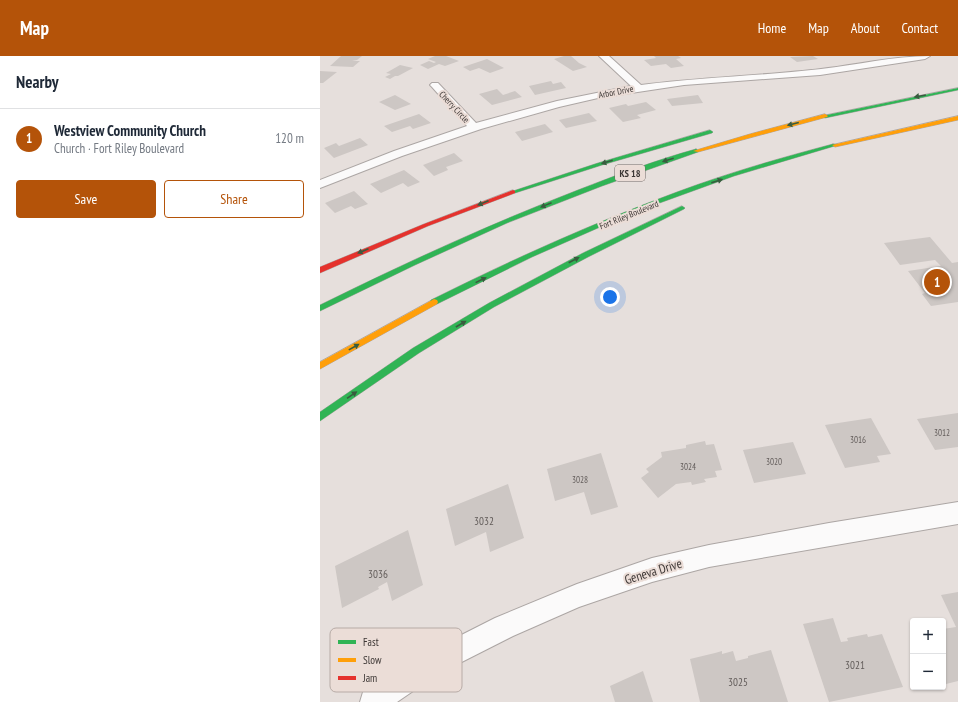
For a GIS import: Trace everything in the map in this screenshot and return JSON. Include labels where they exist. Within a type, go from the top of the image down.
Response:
[{"type":"highway","points":[[927,86],[958,82]]},
{"type":"highway","name":"KS 18","points":[[320,308],[405,266],[491,228],[580,191],[654,164],[723,143],[812,119],[902,99],[958,89]]},
{"type":"highway","name":"Fort Riley Boulevard","points":[[320,366],[412,314],[505,268],[622,217],[705,185],[785,159],[887,132],[958,118]]},
{"type":"highway","points":[[320,270],[362,251],[491,199],[642,151],[716,130]]},
{"type":"highway","points":[[774,172],[887,132]]},
{"type":"highway","points":[[320,417],[430,342],[535,281],[606,244],[688,206]]},
{"type":"street","points":[[604,56],[639,88]]},
{"type":"street","name":"Arbor Drive","points":[[320,184],[436,139],[531,111],[639,88],[820,72],[925,56]]},
{"type":"street","name":"Cherry Circle","points":[[435,86],[474,128]]},
{"type":"street","name":"Geneva Drive","points":[[462,648],[504,627],[577,596],[652,570],[716,555],[958,513]]},
{"type":"street","name":"Geneva Drive","points":[[372,702],[387,692]]},
{"type":"building","points":[[341,56],[362,56],[357,60],[352,61],[360,61],[353,67],[330,66]]},
{"type":"building","points":[[435,56],[446,56],[459,61],[445,66],[439,64],[428,69],[420,65],[429,61],[434,63],[436,62],[428,59]]},
{"type":"building","points":[[564,56],[571,56],[579,63],[587,67],[573,71],[554,59]]},
{"type":"building","points":[[654,56],[678,56],[681,58],[676,59],[684,66],[671,68],[666,64],[651,66],[644,60],[656,58]]},
{"type":"building","points":[[813,56],[818,59],[797,62],[790,57]]},
{"type":"building","points":[[487,59],[504,68],[490,73],[479,68],[470,71],[463,67]]},
{"type":"building","points":[[400,65],[413,68],[390,79],[385,77],[391,74],[386,73]]},
{"type":"building","points":[[320,71],[337,72],[323,83],[320,83]]},
{"type":"building","points":[[551,81],[553,84],[561,82],[566,88],[535,95],[529,86]]},
{"type":"building","points":[[497,89],[503,95],[515,91],[522,97],[492,105],[479,94]]},
{"type":"building","points":[[395,95],[411,104],[395,110],[379,102]]},
{"type":"building","points":[[698,95],[703,103],[672,106],[667,99]]},
{"type":"building","points":[[646,102],[656,110],[637,115],[641,118],[623,122],[609,108],[626,104],[628,106]]},
{"type":"building","points":[[589,113],[597,121],[566,128],[559,120]]},
{"type":"building","points":[[419,114],[431,123],[413,129],[410,126],[392,132],[384,126]]},
{"type":"building","points":[[545,124],[553,132],[522,141],[515,132]]},
{"type":"building","points":[[360,138],[368,145],[334,158],[324,148],[336,143],[339,146]]},
{"type":"building","points":[[454,153],[463,161],[446,167],[448,170],[434,176],[423,165]]},
{"type":"building","points":[[404,170],[420,182],[408,187],[403,183],[381,193],[370,184]]},
{"type":"building","points":[[354,191],[368,204],[355,209],[351,206],[335,213],[325,203]]},
{"type":"building","points":[[930,237],[952,263],[958,262],[958,302],[931,306],[922,294],[925,293],[908,271],[941,266],[935,260],[900,265],[884,243]]},
{"type":"building","points":[[958,413],[958,447],[935,450],[917,419]]},
{"type":"building","points":[[871,418],[891,454],[877,456],[880,462],[845,468],[825,425]]},
{"type":"building","points":[[705,441],[706,445],[714,444],[722,470],[715,471],[717,477],[704,479],[706,482],[692,485],[691,482],[676,484],[658,498],[641,478],[649,472],[646,469],[662,457],[661,452],[686,448],[686,445]]},
{"type":"building","points":[[793,442],[806,474],[754,483],[743,450]]},
{"type":"building","points":[[601,453],[618,507],[591,515],[584,492],[555,501],[547,469]]},
{"type":"building","points":[[508,484],[524,538],[490,552],[486,532],[455,546],[446,509]]},
{"type":"building","points":[[408,530],[423,585],[392,601],[387,582],[378,587],[379,589],[342,608],[335,566]]},
{"type":"building","points":[[958,592],[958,681],[946,684],[946,629],[956,627],[941,595]]},
{"type":"building","points":[[833,618],[841,642],[848,641],[847,638],[867,634],[868,637],[882,634],[903,687],[829,702],[803,624]]},
{"type":"building","points":[[771,650],[788,702],[700,702],[690,659],[722,651],[722,654],[733,651],[736,661]]},
{"type":"building","points":[[643,671],[653,702],[615,702],[610,686]]},
{"type":"traffic: fast","points":[[825,116],[958,89]]},
{"type":"traffic: fast","points":[[513,192],[600,164],[710,132]]},
{"type":"traffic: fast","points":[[434,302],[481,278],[579,233],[681,192],[784,159],[835,145]]},
{"type":"traffic: fast","points":[[320,308],[458,242],[505,222],[600,184],[696,151]]},
{"type":"traffic: fast","points":[[320,417],[416,351],[491,305],[586,255],[682,208]]},
{"type":"traffic: slow","points":[[696,151],[825,116]]},
{"type":"traffic: slow","points":[[835,145],[958,118]]},
{"type":"traffic: slow","points":[[320,366],[434,302]]},
{"type":"traffic: jam","points":[[320,270],[426,225],[513,192]]},
{"type":"place","name":"Westview Community Church","points":[[937,282]]}]
